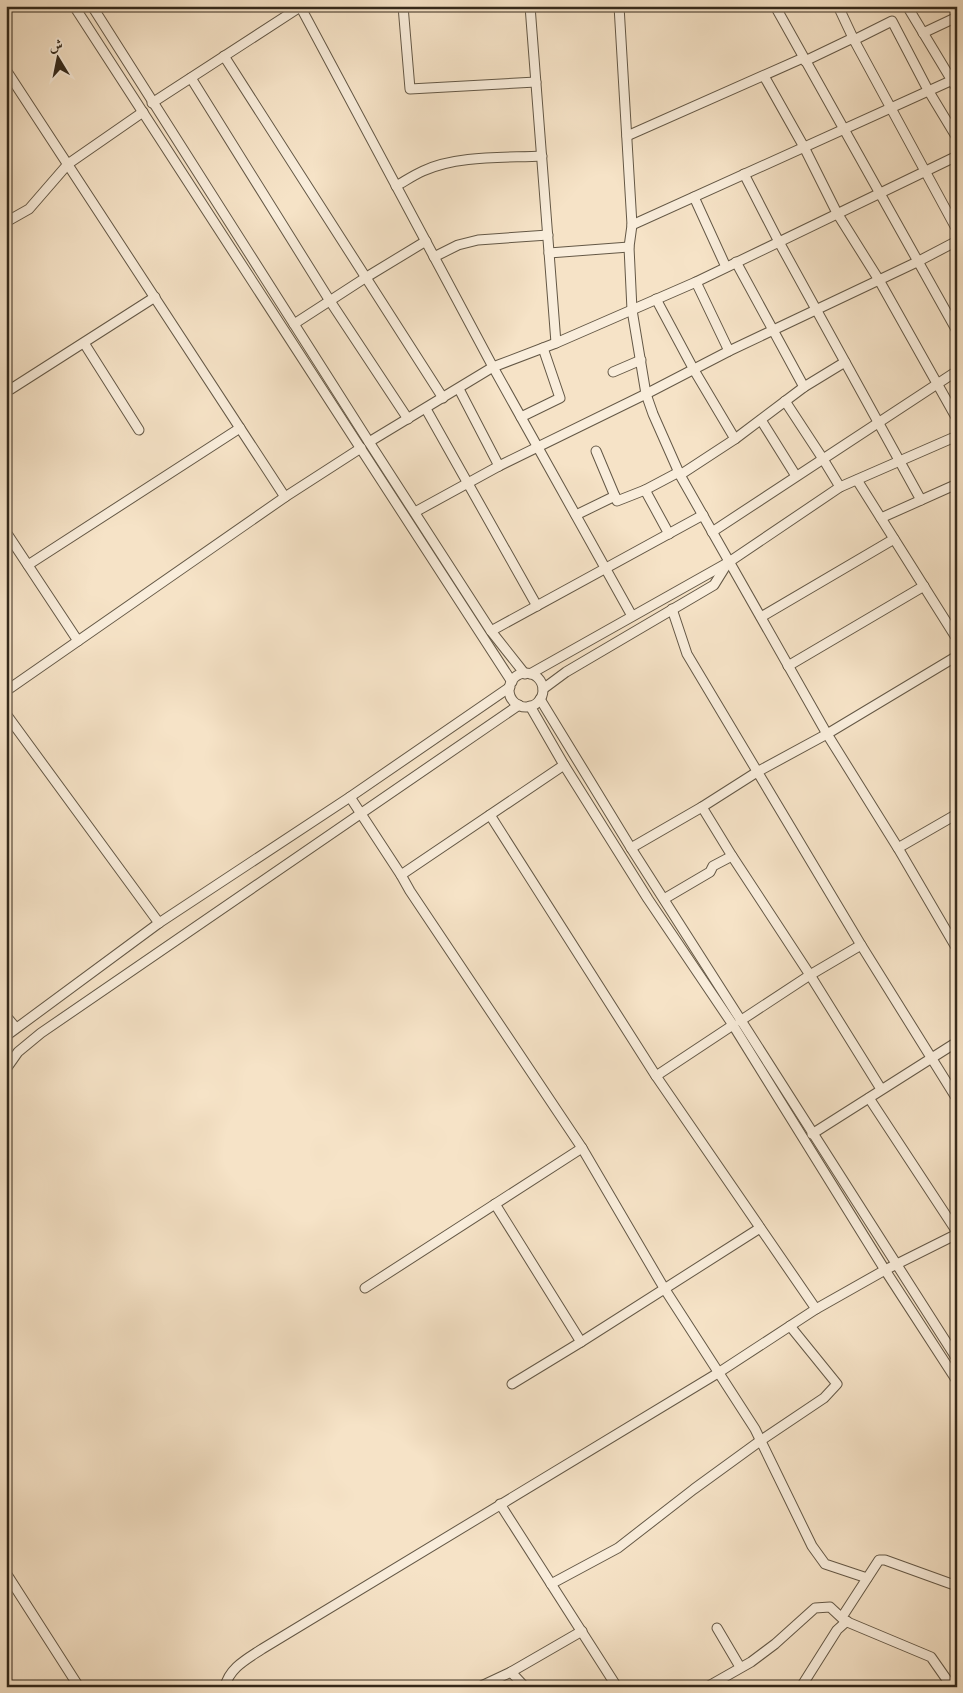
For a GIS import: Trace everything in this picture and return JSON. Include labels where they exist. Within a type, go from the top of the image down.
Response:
[{"type":"street","points":[[74,6],[361,448],[511,685],[512,698],[519,706]]},
{"type":"street","points":[[92,6],[152,103],[491,631],[528,674],[539,680],[543,689]]},
{"type":"street","points":[[152,103],[300,6],[308,6]]},
{"type":"street","points":[[300,6],[493,367],[632,616]]},
{"type":"street","points":[[404,6],[410,90],[536,82]]},
{"type":"street","points":[[530,6],[556,342]]},
{"type":"street","points":[[620,6],[632,225],[629,247],[632,310],[646,394],[680,474],[712,532],[827,734],[898,848],[957,949]]},
{"type":"street","points":[[775,6],[957,331]]},
{"type":"street","points":[[838,6],[957,230]]},
{"type":"street","points":[[907,6],[954,79],[957,89]]},
{"type":"street","points":[[923,33],[957,16]]},
{"type":"street","points":[[627,136],[892,21],[928,90],[957,138]]},
{"type":"street","points":[[224,56],[443,398]]},
{"type":"street","points":[[6,70],[285,496]]},
{"type":"street","points":[[764,76],[804,147],[837,213],[879,280],[957,419]]},
{"type":"street","points":[[190,78],[330,301],[408,419]]},
{"type":"street","points":[[632,225],[954,79]]},
{"type":"street","points":[[6,222],[29,209],[68,164],[142,112]]},
{"type":"street","points":[[396,186],[424,170],[444,164],[466,160],[542,156]]},
{"type":"street","points":[[369,442],[493,367],[696,282],[957,156]]},
{"type":"street","points":[[744,174],[779,242],[922,500]]},
{"type":"street","points":[[694,197],[726,266]]},
{"type":"street","points":[[434,257],[458,245],[478,240],[548,234]]},
{"type":"street","points":[[415,512],[499,466],[729,351],[917,262],[957,241]]},
{"type":"street","points":[[294,324],[365,278],[426,242]]},
{"type":"street","points":[[549,252],[629,247]]},
{"type":"street","points":[[736,262],[804,387]]},
{"type":"street","points":[[696,282],[729,351]]},
{"type":"street","points":[[6,382],[11,389],[155,297]]},
{"type":"street","points":[[656,299],[694,370],[735,439]]},
{"type":"street","points":[[84,342],[139,430]]},
{"type":"street","points":[[521,417],[560,398],[542,348]]},
{"type":"street","points":[[613,372],[641,360]]},
{"type":"street","points":[[596,451],[617,501],[680,474],[735,439],[804,387],[845,362]]},
{"type":"street","points":[[712,532],[957,371]]},
{"type":"street","points":[[459,389],[499,466]]},
{"type":"street","points":[[785,401],[840,488]]},
{"type":"street","points":[[426,409],[537,606]]},
{"type":"street","points":[[761,420],[796,476]]},
{"type":"street","points":[[28,565],[240,428]]},
{"type":"street","points":[[6,1036],[159,923],[350,797],[511,685],[515,678],[528,674],[729,562],[840,488],[957,436]]},
{"type":"street","points":[[6,691],[285,496],[361,448]]},
{"type":"street","points":[[857,480],[957,639]]},
{"type":"street","points":[[881,518],[957,484]]},
{"type":"street","points":[[645,490],[669,534]]},
{"type":"street","points":[[576,515],[614,496]]},
{"type":"street","points":[[491,631],[703,515]]},
{"type":"street","points":[[6,532],[78,641]]},
{"type":"street","points":[[761,617],[894,539]]},
{"type":"street","points":[[6,1069],[18,1052],[41,1033],[519,706],[530,706],[540,699],[543,689],[566,672],[714,585],[729,562]]},
{"type":"street","points":[[788,666],[924,586]]},
{"type":"street","points":[[672,609],[687,654],[861,945],[957,1099]]},
{"type":"street","points":[[631,848],[702,807],[757,772],[827,734],[957,656]]},
{"type":"street","points":[[540,699],[664,899],[736,1023],[885,1270],[957,1381]]},
{"type":"street","points":[[530,706],[564,766],[648,899],[812,1134],[957,1359]]},
{"type":"street","points":[[6,714],[159,923]]},
{"type":"street","points":[[401,875],[564,766]]},
{"type":"street","points":[[350,797],[410,891],[582,1148],[664,1288],[755,1429],[812,1546],[825,1564],[867,1578]]},
{"type":"street","points":[[702,807],[881,1089]]},
{"type":"street","points":[[898,848],[957,814]]},
{"type":"street","points":[[490,815],[656,1076],[816,1309]]},
{"type":"street","points":[[664,899],[710,872],[713,866],[732,856]]},
{"type":"street","points":[[656,1076],[810,975],[861,945]]},
{"type":"street","points":[[6,1016],[16,1028]]},
{"type":"street","points":[[812,1134],[957,1042]]},
{"type":"street","points":[[225,1687],[226,1680],[237,1665],[262,1649],[718,1373],[816,1309],[885,1270],[957,1233],[869,1098]]},
{"type":"street","points":[[365,1288],[582,1148]]},
{"type":"street","points":[[495,1204],[581,1342]]},
{"type":"street","points":[[512,1384],[760,1228]]},
{"type":"street","points":[[551,1584],[618,1548],[694,1489],[824,1398],[836,1384],[790,1326]]},
{"type":"street","points":[[500,1504],[617,1687]]},
{"type":"street","points":[[801,1687],[879,1560],[885,1560],[957,1586]]},
{"type":"street","points":[[6,1573],[80,1687]]},
{"type":"street","points":[[707,1687],[775,1644],[815,1608],[830,1606],[844,1619],[931,1657],[952,1687]]},
{"type":"street","points":[[717,1628],[740,1667]]},
{"type":"street","points":[[479,1687],[511,1672],[582,1631]]},
{"type":"street","points":[[511,1672],[525,1687]]}]
